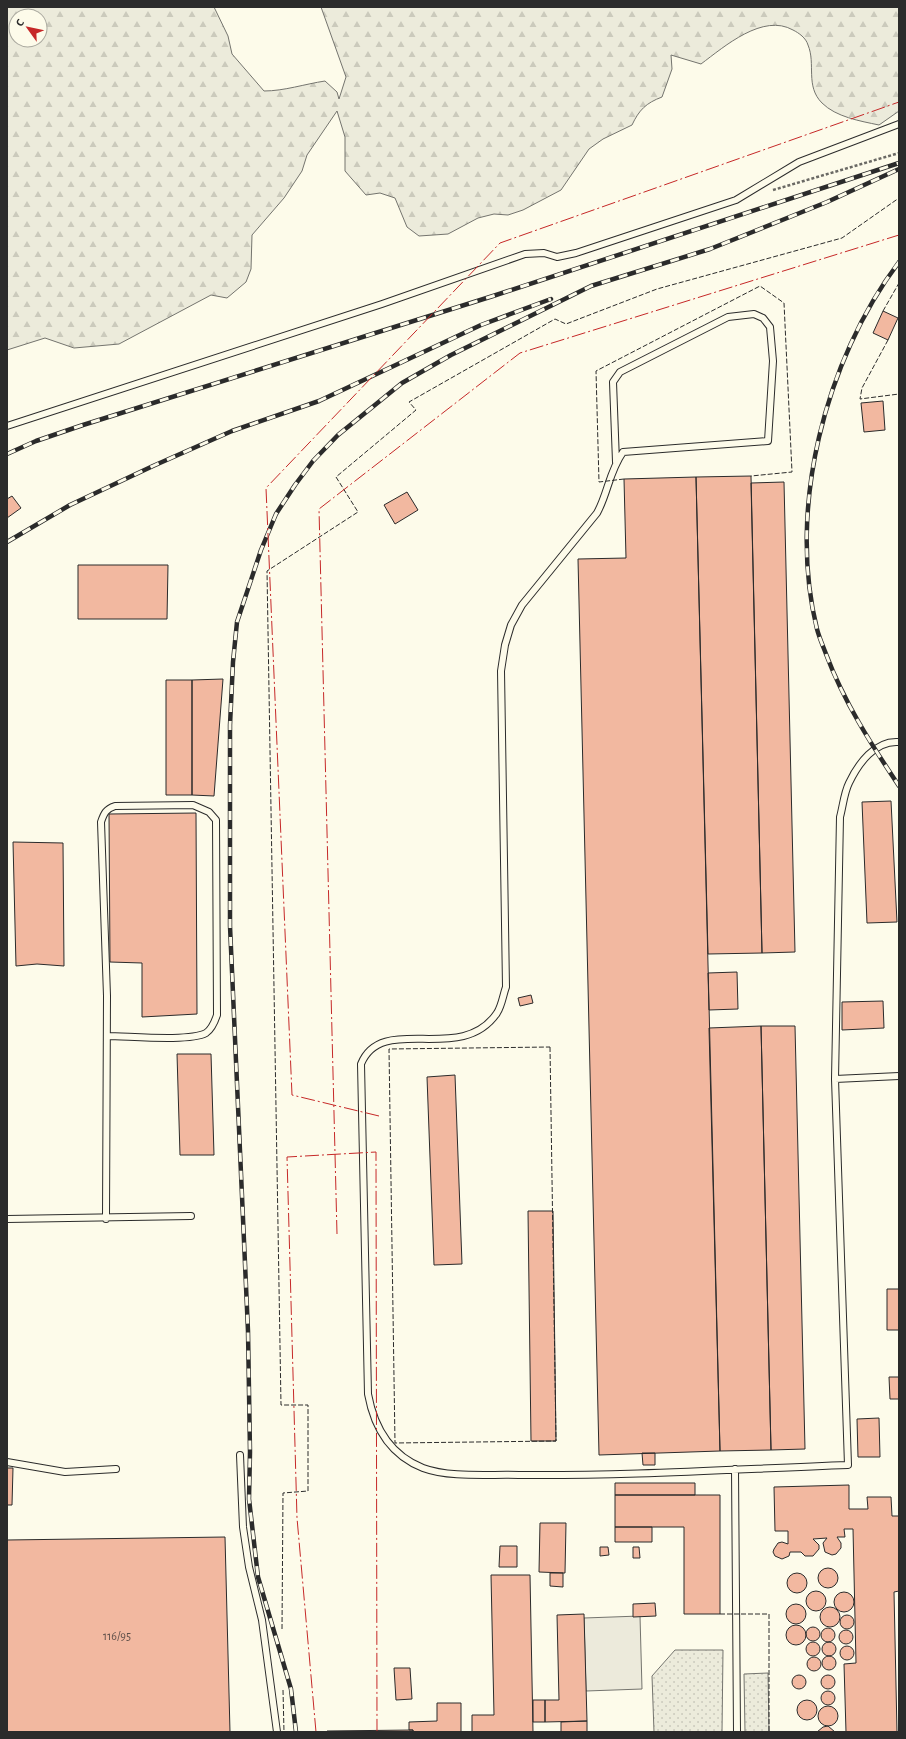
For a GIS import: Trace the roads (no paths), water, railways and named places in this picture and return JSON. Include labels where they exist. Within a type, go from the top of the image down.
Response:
[{"type":"lane","points":[[7,426],[330,321],[526,254],[544,253],[557,257],[576,253],[723,205],[756,190],[799,162],[899,124]]},
{"type":"lane","points":[[616,462],[613,382],[620,372],[728,317],[754,314],[763,318],[770,327],[773,361],[768,441],[623,452],[616,462],[609,478],[604,501],[597,513],[522,605],[511,625],[505,646],[501,671],[506,987],[499,1008],[487,1024],[471,1034],[456,1038],[383,1041],[368,1051],[361,1064],[368,1394],[371,1412],[377,1426],[386,1440],[396,1451],[410,1461],[424,1468],[445,1473],[566,1475],[848,1465],[835,1079],[840,817],[848,784],[859,766],[874,749],[892,741],[899,742]]},
{"type":"lane","points":[[106,1219],[107,1036],[103,814],[108,809],[115,806],[193,805],[202,808],[216,820],[217,1015],[214,1025],[207,1032],[193,1037],[107,1036]]},
{"type":"lane","points":[[835,1079],[899,1076]]},
{"type":"lane","points":[[7,1220],[191,1216]]},
{"type":"lane","points":[[240,1455],[243,1527],[249,1567],[262,1620],[277,1732]]},
{"type":"lane","points":[[7,1462],[65,1472],[116,1469]]},
{"type":"lane","points":[[735,1469],[737,1732]]},
{"type":"railway","points":[[7,454],[36,441],[83,425],[493,296],[899,163]]},
{"type":"railway","points":[[296,1732],[291,1689],[258,1577],[249,1499],[250,1452],[248,1331],[230,926],[230,725],[233,662],[237,622],[261,550],[276,514],[313,461],[338,435],[402,383],[451,355],[591,286],[710,249],[827,202],[899,169]]},
{"type":"railway","points":[[899,262],[873,301],[851,344],[833,390],[819,437],[810,486],[807,535],[809,583],[820,638],[833,672],[850,706],[868,738],[899,786]]},
{"type":"railway","points":[[7,542],[70,505],[153,466],[232,431],[319,401],[481,325],[551,299]]}]
